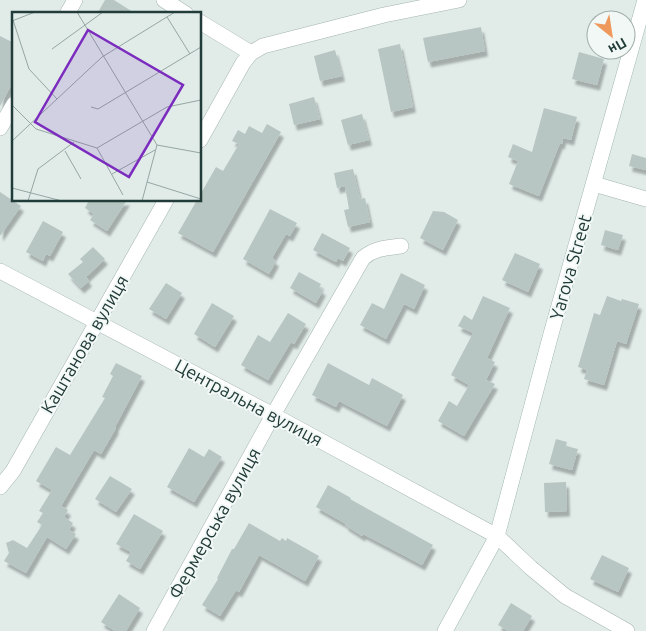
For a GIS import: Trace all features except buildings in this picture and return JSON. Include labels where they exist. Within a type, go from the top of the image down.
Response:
[{"type":"street","points":[[68,12],[75,0]]},
{"type":"street","points":[[164,0],[183,12]]},
{"type":"street","points":[[201,138],[243,63],[251,53],[263,46],[385,7],[459,0]]},
{"type":"street","name":"Yarova Street","points":[[445,631],[497,536],[551,334],[645,0]]},
{"type":"street","points":[[201,23],[251,53]]},
{"type":"street","points":[[0,128],[12,107]]},
{"type":"street","points":[[594,184],[646,199]]},
{"type":"street","name":"Каштанова вулиця","points":[[0,487],[13,470],[165,201]]},
{"type":"street","name":"Фермерська вулиця","points":[[154,631],[363,258],[370,252],[381,248],[401,246]]},
{"type":"street","name":"Центральна вулиця","points":[[0,271],[274,415],[497,536],[564,596],[627,631]]}]
